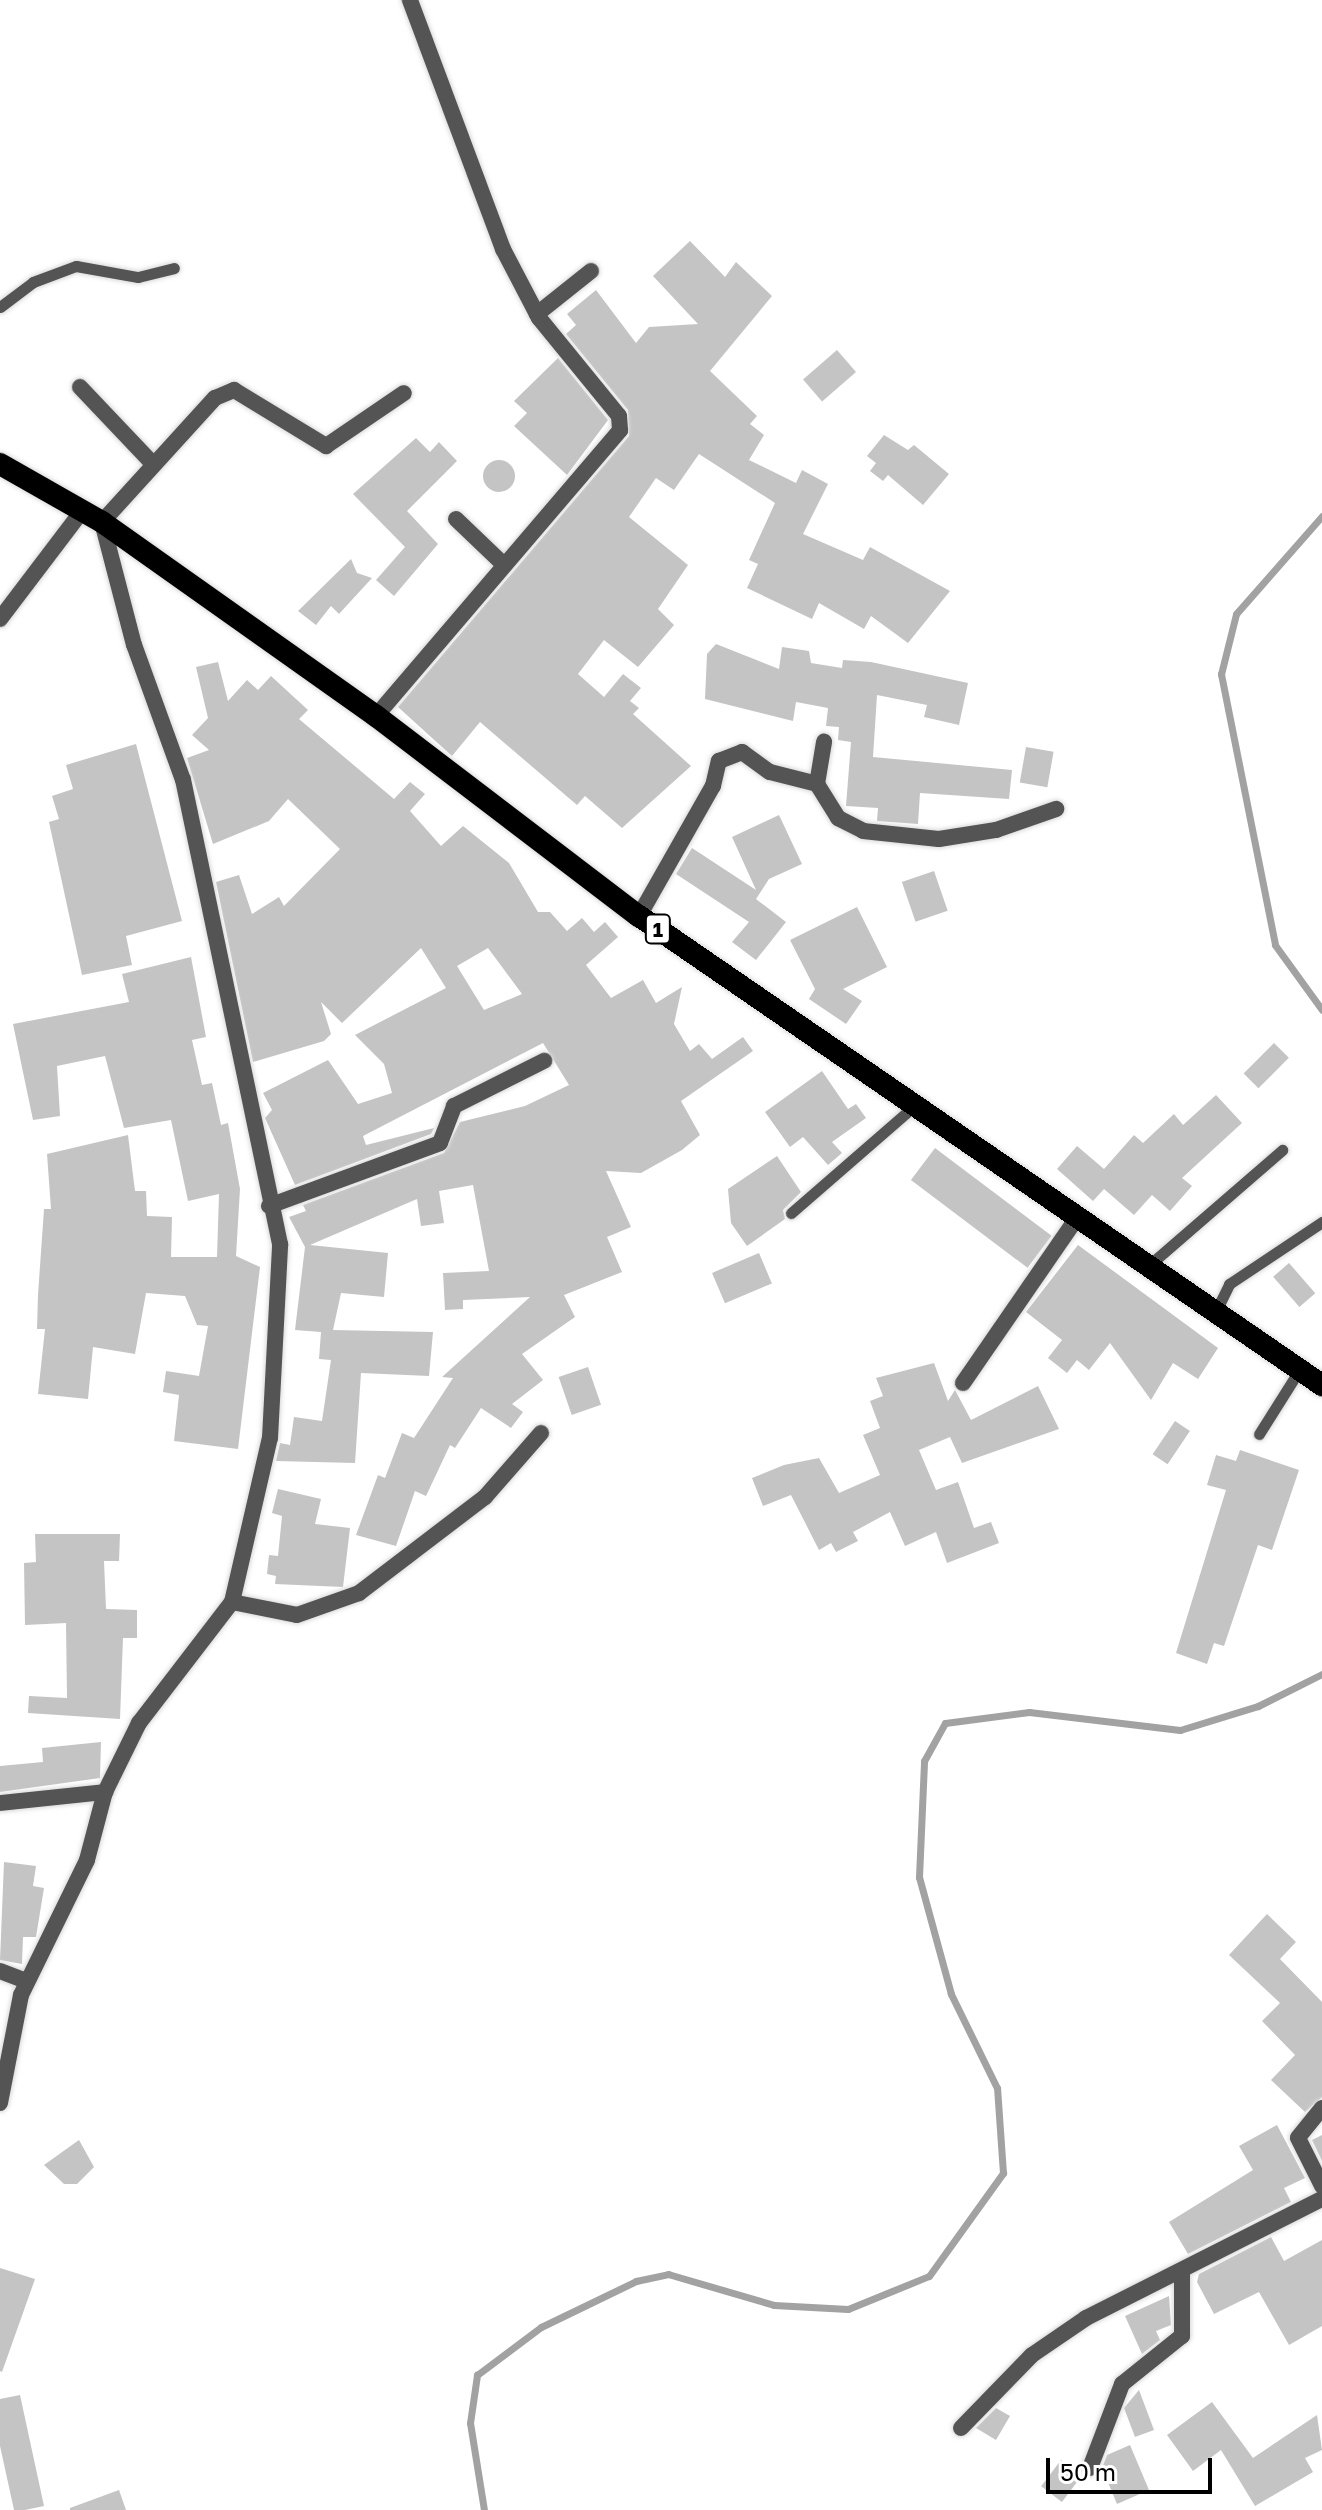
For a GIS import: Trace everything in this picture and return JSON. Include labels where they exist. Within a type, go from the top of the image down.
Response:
[{"type":"highway","name":"1","points":[[0,464],[92,517],[376,716],[639,916],[913,1107],[1079,1215],[1146,1267],[1216,1311],[1298,1372],[1322,1385]]},
{"type":"street","points":[[376,716],[502,563],[620,430],[619,416],[537,314],[503,249],[410,0]]},
{"type":"street","points":[[537,314],[591,271]]},
{"type":"street","points":[[80,387],[152,463]]},
{"type":"street","points":[[0,619],[92,517],[152,463],[201,408],[234,390],[307,442],[326,446],[404,393]]},
{"type":"street","points":[[0,2103],[2,2062],[26,1981],[87,1860],[105,1792],[139,1723],[232,1602],[270,1438],[281,1263],[183,780],[92,517]]},
{"type":"street","points":[[456,519],[502,563]]},
{"type":"street","points":[[817,784],[824,742]]},
{"type":"street","points":[[639,916],[728,753],[817,784],[838,818],[863,831],[939,839],[996,830],[1056,809]]},
{"type":"street","points":[[269,1206],[440,1143],[454,1106],[544,1061]]},
{"type":"street","points":[[963,1383],[1079,1215]]},
{"type":"street","points":[[232,1602],[297,1615],[359,1593],[485,1497],[541,1433]]},
{"type":"street","points":[[0,1803],[105,1792]]},
{"type":"street","points":[[0,1971],[26,1981]]},
{"type":"street","points":[[1322,2108],[1298,2138],[1322,2186]]},
{"type":"street","points":[[961,2428],[1032,2355],[1086,2318],[1322,2199]]},
{"type":"street","points":[[1090,2468],[1122,2384],[1182,2336],[1182,2271]]},
{"type":"lane","points":[[0,307],[33,282],[76,266],[138,277],[174,268]]},
{"type":"lane","points":[[791,1213],[913,1107]]},
{"type":"lane","points":[[1146,1267],[1282,1150]]},
{"type":"lane","points":[[1216,1311],[1229,1284],[1322,1222]]},
{"type":"lane","points":[[1259,1434],[1298,1372]]},
{"type":"building","points":[[690,241],[725,277],[736,262],[772,296],[710,371],[757,416],[750,424],[764,435],[749,460],[796,483],[802,470],[828,484],[803,534],[863,560],[870,547],[950,591],[908,643],[871,616],[864,629],[819,603],[812,619],[747,588],[758,564],[749,560],[775,503],[699,454],[674,490],[656,478],[629,517],[688,565],[658,609],[674,625],[638,667],[604,640],[578,674],[604,697],[623,674],[641,688],[630,701],[639,708],[633,714],[691,766],[622,828],[585,796],[577,805],[480,722],[452,756],[398,707],[629,436],[628,410],[566,334],[576,325],[567,314],[596,290],[636,343],[649,327],[698,324],[653,276]]},
{"type":"building","points":[[837,350],[856,372],[822,401],[803,380]]},
{"type":"building","points":[[558,358],[608,420],[567,475],[514,426],[527,413],[514,401]]},
{"type":"building","points":[[884,435],[908,450],[914,445],[949,474],[923,505],[888,475],[883,481],[870,471],[876,463],[867,456]]},
{"type":"building","points":[[416,438],[430,452],[439,442],[457,461],[407,511],[438,544],[394,596],[376,580],[405,547],[353,494]]},
{"type":"building","points":[[499,460],[511,464],[515,476],[511,488],[499,492],[487,488],[483,476],[487,464]]},
{"type":"building","points":[[351,559],[357,573],[372,578],[339,614],[331,606],[316,625],[298,611]]},
{"type":"building","points":[[716,644],[779,669],[782,647],[809,651],[811,663],[842,668],[843,660],[871,662],[968,683],[959,725],[924,717],[927,705],[877,695],[873,757],[1012,770],[1009,799],[920,793],[918,824],[877,821],[878,808],[846,806],[851,742],[838,740],[839,727],[826,726],[828,708],[796,702],[793,721],[705,699],[707,654]]},
{"type":"building","points":[[218,662],[228,701],[247,680],[258,690],[271,676],[308,710],[299,719],[394,799],[410,782],[425,794],[410,811],[441,846],[463,826],[509,863],[538,912],[550,912],[567,931],[582,918],[594,932],[605,922],[618,937],[586,965],[611,998],[643,980],[656,1003],[682,987],[674,1024],[690,1051],[699,1044],[712,1059],[743,1037],[753,1051],[681,1101],[700,1135],[682,1150],[641,1173],[606,1171],[631,1227],[607,1237],[622,1272],[564,1295],[575,1317],[522,1354],[543,1380],[512,1404],[523,1412],[511,1428],[481,1408],[455,1448],[450,1445],[426,1496],[415,1491],[396,1546],[356,1535],[378,1475],[385,1478],[402,1433],[414,1438],[453,1378],[442,1377],[530,1297],[463,1300],[463,1309],[445,1310],[443,1273],[489,1271],[473,1185],[439,1191],[444,1223],[421,1226],[417,1199],[310,1245],[388,1253],[384,1297],[341,1293],[333,1330],[433,1332],[429,1376],[361,1373],[355,1463],[276,1461],[280,1443],[290,1445],[294,1417],[322,1421],[331,1360],[319,1359],[321,1332],[295,1330],[305,1247],[289,1217],[306,1211],[303,1205],[444,1153],[460,1122],[525,1106],[569,1085],[543,1043],[363,1136],[366,1145],[434,1128],[431,1134],[295,1185],[265,1118],[272,1110],[263,1093],[328,1060],[358,1104],[392,1093],[384,1064],[355,1035],[446,988],[421,948],[342,1023],[321,1002],[331,1034],[324,1041],[253,1062],[216,882],[239,875],[252,914],[279,897],[284,906],[340,849],[288,799],[269,821],[213,844],[187,758],[209,750],[192,735],[208,718],[196,667]],"holes":[[[488,948],[522,994],[484,1010],[457,966]]]},
{"type":"building","points":[[136,744],[182,921],[126,936],[132,965],[82,975],[49,822],[59,819],[52,796],[73,789],[66,765]]},
{"type":"building","points":[[1026,747],[1054,752],[1047,787],[1020,782]]},
{"type":"building","points":[[779,815],[802,864],[769,879],[756,899],[786,922],[756,960],[732,942],[749,922],[676,874],[692,848],[756,890],[732,837]]},
{"type":"building","points":[[934,871],[948,911],[916,922],[902,882]]},
{"type":"building","points":[[857,907],[887,967],[843,989],[862,1001],[846,1024],[809,999],[815,989],[790,940]]},
{"type":"building","points":[[191,957],[206,1037],[192,1040],[202,1085],[212,1083],[221,1125],[228,1123],[240,1189],[236,1256],[260,1267],[238,1449],[174,1441],[179,1395],[163,1392],[166,1371],[199,1376],[208,1326],[197,1325],[185,1296],[146,1293],[135,1354],[93,1347],[88,1399],[38,1394],[45,1329],[37,1329],[44,1209],[51,1209],[47,1154],[128,1135],[135,1191],[146,1191],[147,1216],[172,1217],[171,1257],[217,1257],[219,1194],[188,1201],[171,1120],[124,1128],[105,1056],[57,1066],[60,1116],[33,1120],[13,1024],[129,1002],[122,974]]},
{"type":"building","points":[[1274,1043],[1289,1058],[1258,1088],[1244,1073]]},
{"type":"building","points":[[822,1071],[848,1109],[856,1104],[866,1118],[832,1142],[842,1153],[828,1165],[803,1137],[790,1147],[765,1112]]},
{"type":"building","points":[[1216,1095],[1242,1123],[1182,1178],[1192,1186],[1170,1211],[1152,1195],[1134,1215],[1104,1189],[1093,1201],[1057,1169],[1077,1146],[1104,1169],[1134,1135],[1143,1143],[1174,1114],[1183,1125]]},
{"type":"building","points":[[935,1148],[1052,1236],[1028,1268],[911,1180]]},
{"type":"building","points":[[777,1156],[801,1192],[783,1210],[785,1219],[747,1246],[731,1223],[728,1189]]},
{"type":"building","points":[[1078,1245],[1218,1348],[1198,1379],[1173,1363],[1151,1400],[1110,1343],[1089,1370],[1077,1360],[1067,1373],[1048,1358],[1062,1340],[1026,1312]]},
{"type":"building","points":[[759,1253],[772,1283],[725,1303],[712,1273]]},
{"type":"building","points":[[1289,1263],[1315,1293],[1299,1307],[1273,1277]]},
{"type":"building","points":[[934,1363],[948,1401],[955,1390],[971,1420],[1038,1386],[1059,1429],[962,1463],[950,1437],[919,1450],[936,1490],[958,1482],[974,1528],[991,1522],[999,1543],[947,1563],[936,1532],[905,1546],[890,1512],[853,1532],[858,1541],[836,1552],[831,1543],[819,1550],[791,1495],[763,1506],[752,1478],[784,1465],[819,1458],[839,1493],[880,1475],[863,1435],[880,1428],[870,1401],[883,1396],[876,1378]]},
{"type":"building","points":[[588,1367],[601,1405],[572,1415],[559,1377]]},
{"type":"building","points":[[1175,1421],[1190,1431],[1168,1464],[1153,1454]]},
{"type":"building","points":[[1240,1450],[1299,1470],[1272,1550],[1258,1545],[1224,1646],[1214,1643],[1207,1664],[1176,1653],[1226,1490],[1207,1485],[1216,1455],[1236,1461]]},
{"type":"building","points":[[278,1489],[321,1499],[315,1524],[350,1528],[343,1587],[275,1584],[276,1576],[267,1574],[269,1555],[278,1556],[282,1516],[272,1513]]},
{"type":"building","points":[[35,1534],[120,1534],[119,1561],[104,1561],[106,1609],[137,1610],[137,1638],[123,1638],[120,1719],[28,1713],[29,1696],[67,1698],[66,1623],[25,1625],[24,1563],[36,1562]]},
{"type":"building","points":[[101,1742],[100,1778],[0,1792],[0,1766],[43,1762],[42,1748]]},
{"type":"building","points":[[4,1862],[36,1866],[33,1886],[44,1888],[36,1937],[23,1937],[22,1964],[0,1960]]},
{"type":"building","points":[[1267,1914],[1296,1942],[1280,1959],[1322,2002],[1322,2097],[1305,2112],[1271,2080],[1295,2055],[1262,2021],[1280,2003],[1229,1955]]},
{"type":"building","points":[[1277,2125],[1305,2178],[1284,2188],[1291,2202],[1188,2254],[1169,2222],[1253,2170],[1239,2146]]},
{"type":"building","points":[[1322,2135],[1322,2161],[1312,2140]]},
{"type":"building","points":[[79,2140],[94,2167],[77,2184],[64,2184],[44,2165]]},
{"type":"building","points":[[1271,2237],[1284,2261],[1322,2240],[1322,2326],[1289,2345],[1259,2292],[1214,2314],[1197,2282],[1199,2274]]},
{"type":"building","points":[[0,2268],[35,2279],[2,2372],[0,2371]]},
{"type":"building","points":[[1169,2296],[1171,2325],[1156,2331],[1160,2340],[1142,2354],[1125,2316]]},
{"type":"building","points":[[1139,2390],[1154,2430],[1135,2437],[1124,2408]]},
{"type":"building","points":[[20,2395],[44,2506],[14,2510],[0,2446],[0,2399]]},
{"type":"building","points":[[1212,2402],[1253,2458],[1317,2415],[1322,2450],[1305,2458],[1313,2472],[1255,2506],[1221,2450],[1193,2471],[1167,2435]]},
{"type":"building","points":[[996,2408],[1010,2416],[996,2440],[976,2428]]},
{"type":"building","points":[[1130,2445],[1149,2490],[1117,2504],[1102,2468],[1107,2455]]},
{"type":"building","points":[[1061,2460],[1082,2476],[1062,2502],[1041,2486]]},
{"type":"building","points":[[119,2490],[126,2510],[70,2510],[70,2508]]},
{"type":"waterway","points":[[1322,516],[1236,614],[1221,674],[1275,945],[1322,1010]]},
{"type":"waterway","points":[[484,2510],[470,2423],[477,2375],[541,2327],[636,2281],[668,2274],[774,2305],[848,2309],[929,2276],[1003,2173],[997,2088],[951,1994],[919,1877],[924,1761],[945,1723],[1029,1712],[1180,1730],[1258,1706],[1322,1674]]}]
